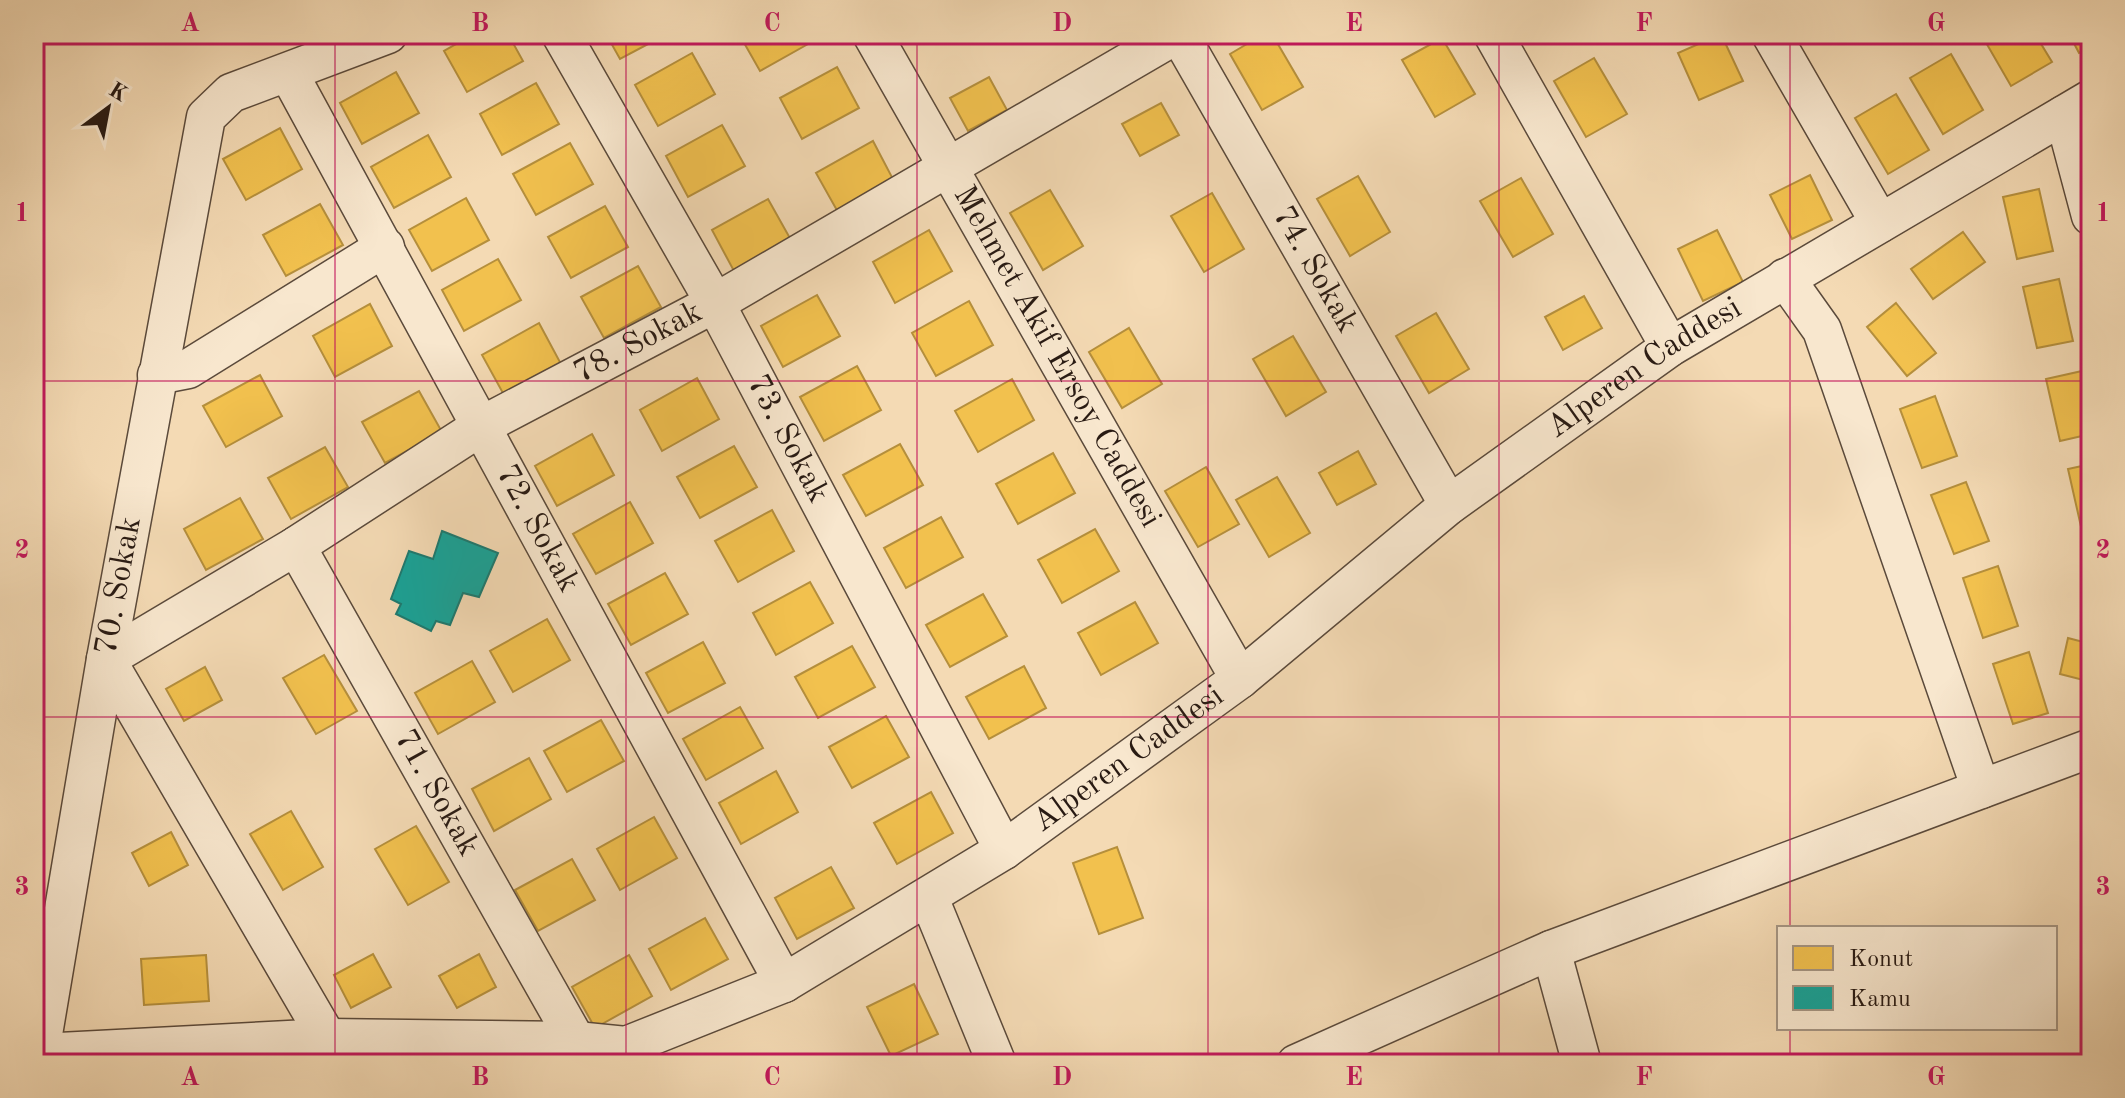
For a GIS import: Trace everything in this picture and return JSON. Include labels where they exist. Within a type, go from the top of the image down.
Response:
[{"type":"street","points":[[289,74],[388,34]]},
{"type":"street","name":"73. Sokak","points":[[561,34],[715,303],[1004,850]]},
{"type":"street","name":"Mehmet Akif Ersoy Caddesi","points":[[872,34],[1240,679]]},
{"type":"street","name":"78. Sokak","points":[[106,659],[296,546],[483,425],[715,303],[1178,34]]},
{"type":"street","name":"74. Sokak","points":[[1178,34],[1449,505]]},
{"type":"street","points":[[1493,34],[1670,347]]},
{"type":"street","points":[[1771,34],[1880,223]]},
{"type":"street","name":"70. Sokak","points":[[289,74],[222,99],[206,117],[201,129],[106,659],[332,1051]]},
{"type":"street","name":"72. Sokak","points":[[289,74],[483,425],[784,983]]},
{"type":"street","points":[[2078,107],[2091,216]]},
{"type":"street","name":"Alperen Caddesi","points":[[39,1058],[576,1041],[630,1055],[784,983],[1004,850],[1240,679],[1449,505],[1670,347],[2078,107]]},
{"type":"street","points":[[157,375],[188,369],[385,247]]},
{"type":"street","points":[[1785,278],[1822,330],[1981,789]]},
{"type":"street","name":"71. Sokak","points":[[296,546],[576,1041]]},
{"type":"street","points":[[39,1058],[106,659]]},
{"type":"street","points":[[1296,1064],[1551,950],[2091,748]]},
{"type":"street","points":[[929,898],[997,1064]]},
{"type":"street","points":[[1551,950],[1582,1064]]},
{"type":"building: Konut","points":[[474,34],[508,34],[523,61],[467,92],[444,51]]},
{"type":"building: Konut","points":[[606,34],[667,34],[620,59]]},
{"type":"building: Konut","points":[[739,34],[814,34],[817,39],[760,71]]},
{"type":"building: Konut","points":[[1264,34],[1272,34],[1303,87],[1262,110],[1230,54]]},
{"type":"building: Konut","points":[[1721,34],[1743,81],[1699,100],[1678,53]]},
{"type":"building: Konut","points":[[1981,34],[2035,34],[2052,62],[2011,86]]},
{"type":"building: Konut","points":[[2069,34],[2091,34],[2091,47],[2079,53]]},
{"type":"building: Konut","points":[[1442,38],[1475,94],[1435,117],[1402,60]]},
{"type":"building: Konut","points":[[692,53],[715,94],[658,126],[635,85]]},
{"type":"building: Konut","points":[[1951,54],[1983,110],[1943,134],[1910,78]]},
{"type":"building: Konut","points":[[1594,58],[1627,114],[1586,137],[1554,81]]},
{"type":"building: Konut","points":[[837,67],[859,108],[802,139],[780,98]]},
{"type":"building: Konut","points":[[396,72],[419,113],[362,144],[340,103]]},
{"type":"building: Konut","points":[[989,77],[1007,110],[968,131],[950,98]]},
{"type":"building: Konut","points":[[536,83],[559,124],[502,155],[480,114]]},
{"type":"building: Konut","points":[[1896,94],[1929,150],[1888,174],[1855,118]]},
{"type":"building: Konut","points":[[1161,103],[1179,135],[1140,156],[1122,124]]},
{"type":"building: Konut","points":[[722,125],[745,166],[688,197],[666,156]]},
{"type":"building: Konut","points":[[280,128],[302,169],[246,200],[223,159]]},
{"type":"building: Konut","points":[[428,135],[451,177],[394,208],[371,167]]},
{"type":"building: Konut","points":[[873,141],[895,183],[839,214],[816,173]]},
{"type":"building: Konut","points":[[570,143],[593,184],[536,215],[513,174]]},
{"type":"building: Konut","points":[[1810,175],[1832,220],[1792,239],[1770,195]]},
{"type":"building: Konut","points":[[1358,176],[1390,232],[1350,256],[1317,199]]},
{"type":"building: Konut","points":[[1521,178],[1553,234],[1513,257],[1480,201]]},
{"type":"building: Konut","points":[[2039,189],[2053,251],[2017,259],[2003,197]]},
{"type":"building: Konut","points":[[1050,190],[1083,246],[1043,270],[1010,213]]},
{"type":"building: Konut","points":[[1212,193],[1244,249],[1204,272],[1171,216]]},
{"type":"building: Konut","points":[[466,198],[489,240],[432,271],[409,230]]},
{"type":"building: Konut","points":[[768,199],[791,240],[734,271],[712,230]]},
{"type":"building: Konut","points":[[320,204],[343,245],[286,276],[263,235]]},
{"type":"building: Konut","points":[[605,206],[628,247],[571,278],[548,237]]},
{"type":"building: Konut","points":[[929,230],[952,271],[895,303],[873,262]]},
{"type":"building: Konut","points":[[1717,230],[1743,282],[1703,301],[1678,249]]},
{"type":"building: Konut","points":[[1963,232],[1985,262],[1933,299],[1911,269]]},
{"type":"building: Konut","points":[[498,259],[521,300],[464,331],[442,290]]},
{"type":"building: Konut","points":[[638,266],[661,307],[604,338],[581,297]]},
{"type":"building: Konut","points":[[2059,279],[2073,341],[2037,348],[2023,287]]},
{"type":"building: Konut","points":[[817,295],[840,336],[783,367],[761,326]]},
{"type":"building: Konut","points":[[1584,296],[1602,328],[1563,350],[1545,317]]},
{"type":"building: Konut","points":[[969,301],[993,345],[936,376],[912,333]]},
{"type":"building: Konut","points":[[1896,303],[1936,353],[1907,376],[1867,327]]},
{"type":"building: Konut","points":[[370,304],[392,346],[335,377],[313,336]]},
{"type":"building: Konut","points":[[1436,313],[1469,369],[1429,393],[1396,336]]},
{"type":"building: Konut","points":[[539,323],[561,364],[504,395],[482,355]]},
{"type":"building: Konut","points":[[1129,328],[1162,384],[1122,408],[1089,352]]},
{"type":"building: Konut","points":[[1293,336],[1326,392],[1286,416],[1253,359]]},
{"type":"building: Konut","points":[[857,366],[881,410],[824,441],[800,397]]},
{"type":"building: Konut","points":[[2082,371],[2091,411],[2091,434],[2060,441],[2046,379]]},
{"type":"building: Konut","points":[[260,375],[282,416],[226,447],[203,406]]},
{"type":"building: Konut","points":[[697,378],[719,419],[662,451],[640,410]]},
{"type":"building: Konut","points":[[1012,379],[1034,420],[978,452],[955,411]]},
{"type":"building: Konut","points":[[419,391],[442,432],[385,463],[362,422]]},
{"type":"building: Konut","points":[[1935,396],[1957,456],[1922,468],[1900,409]]},
{"type":"building: Konut","points":[[592,434],[614,475],[557,506],[535,466]]},
{"type":"building: Konut","points":[[900,444],[923,485],[866,516],[843,475]]},
{"type":"building: Konut","points":[[734,446],[757,487],[700,518],[677,477]]},
{"type":"building: Konut","points":[[325,447],[348,487],[291,519],[268,478]]},
{"type":"building: Konut","points":[[1358,451],[1376,484],[1337,505],[1319,473]]},
{"type":"building: Konut","points":[[1053,453],[1075,493],[1018,524],[996,484]]},
{"type":"building: Konut","points":[[2091,464],[2091,529],[2082,531],[2068,469]]},
{"type":"building: Konut","points":[[1206,467],[1239,524],[1198,547],[1165,491]]},
{"type":"building: Konut","points":[[1277,477],[1310,533],[1269,557],[1236,500]]},
{"type":"building: Konut","points":[[1966,482],[1989,541],[1954,554],[1931,495]]},
{"type":"building: Konut","points":[[240,498],[263,539],[206,570],[184,529]]},
{"type":"building: Konut","points":[[630,502],[653,543],[596,574],[573,534]]},
{"type":"building: Konut","points":[[772,510],[794,551],[738,582],[715,541]]},
{"type":"building: Konut","points":[[941,517],[963,557],[906,588],[884,548]]},
{"type":"building: Konut","points":[[1095,529],[1119,571],[1062,603],[1038,560]]},
{"type":"building: Konut","points":[[1998,566],[2018,626],[1983,638],[1963,578]]},
{"type":"building: Konut","points":[[665,573],[688,614],[631,645],[608,604]]},
{"type":"building: Konut","points":[[810,582],[833,623],[776,655],[753,613]]},
{"type":"building: Konut","points":[[983,594],[1007,636],[950,667],[926,625]]},
{"type":"building: Konut","points":[[1135,602],[1158,643],[1101,675],[1078,633]]},
{"type":"building: Konut","points":[[547,619],[570,660],[513,692],[490,651]]},
{"type":"building: Konut","points":[[2068,638],[2091,644],[2091,682],[2060,674]]},
{"type":"building: Konut","points":[[703,642],[725,683],[668,713],[646,673]]},
{"type":"building: Konut","points":[[852,646],[875,687],[818,718],[795,677]]},
{"type":"building: Konut","points":[[2029,652],[2048,713],[2013,724],[1993,664]]},
{"type":"building: Konut","points":[[324,655],[357,711],[316,734],[283,678]]},
{"type":"building: Konut","points":[[472,661],[495,702],[438,734],[415,693]]},
{"type":"building: Konut","points":[[1024,666],[1046,708],[989,739],[966,697]]},
{"type":"building: Konut","points":[[205,667],[222,700],[184,721],[166,689]]},
{"type":"building: Konut","points":[[740,707],[763,748],[706,780],[683,739]]},
{"type":"building: Konut","points":[[886,716],[909,757],[852,788],[829,747]]},
{"type":"building: Konut","points":[[601,720],[624,761],[567,792],[544,751]]},
{"type":"building: Konut","points":[[529,758],[551,799],[494,831],[472,789]]},
{"type":"building: Konut","points":[[776,771],[798,812],[741,844],[719,803]]},
{"type":"building: Konut","points":[[931,792],[953,833],[897,864],[874,823]]},
{"type":"building: Konut","points":[[291,811],[323,867],[283,890],[250,834]]},
{"type":"building: Konut","points":[[654,817],[677,858],[620,890],[597,849]]},
{"type":"building: Konut","points":[[416,826],[449,882],[408,905],[375,849]]},
{"type":"building: Konut","points":[[171,832],[188,865],[149,886],[132,853]]},
{"type":"building: Konut","points":[[1117,847],[1143,918],[1099,934],[1073,863]]},
{"type":"building: Konut","points":[[572,859],[595,900],[538,931],[515,890]]},
{"type":"building: Konut","points":[[831,867],[854,908],[797,939],[775,898]]},
{"type":"building: Konut","points":[[705,918],[728,959],[671,990],[649,949]]},
{"type":"building: Konut","points":[[373,954],[391,987],[351,1008],[334,975]]},
{"type":"building: Konut","points":[[479,954],[496,987],[457,1008],[439,976]]},
{"type":"building: Konut","points":[[206,955],[209,1001],[144,1005],[141,959]]},
{"type":"building: Konut","points":[[629,955],[652,996],[595,1028],[572,987]]},
{"type":"building: Konut","points":[[914,984],[938,1034],[891,1056],[867,1007]]},
{"type":"building: Kamu","points":[[442,531],[498,553],[479,597],[463,593],[450,625],[436,621],[431,631],[396,614],[401,604],[391,599],[409,551],[433,559]]}]
